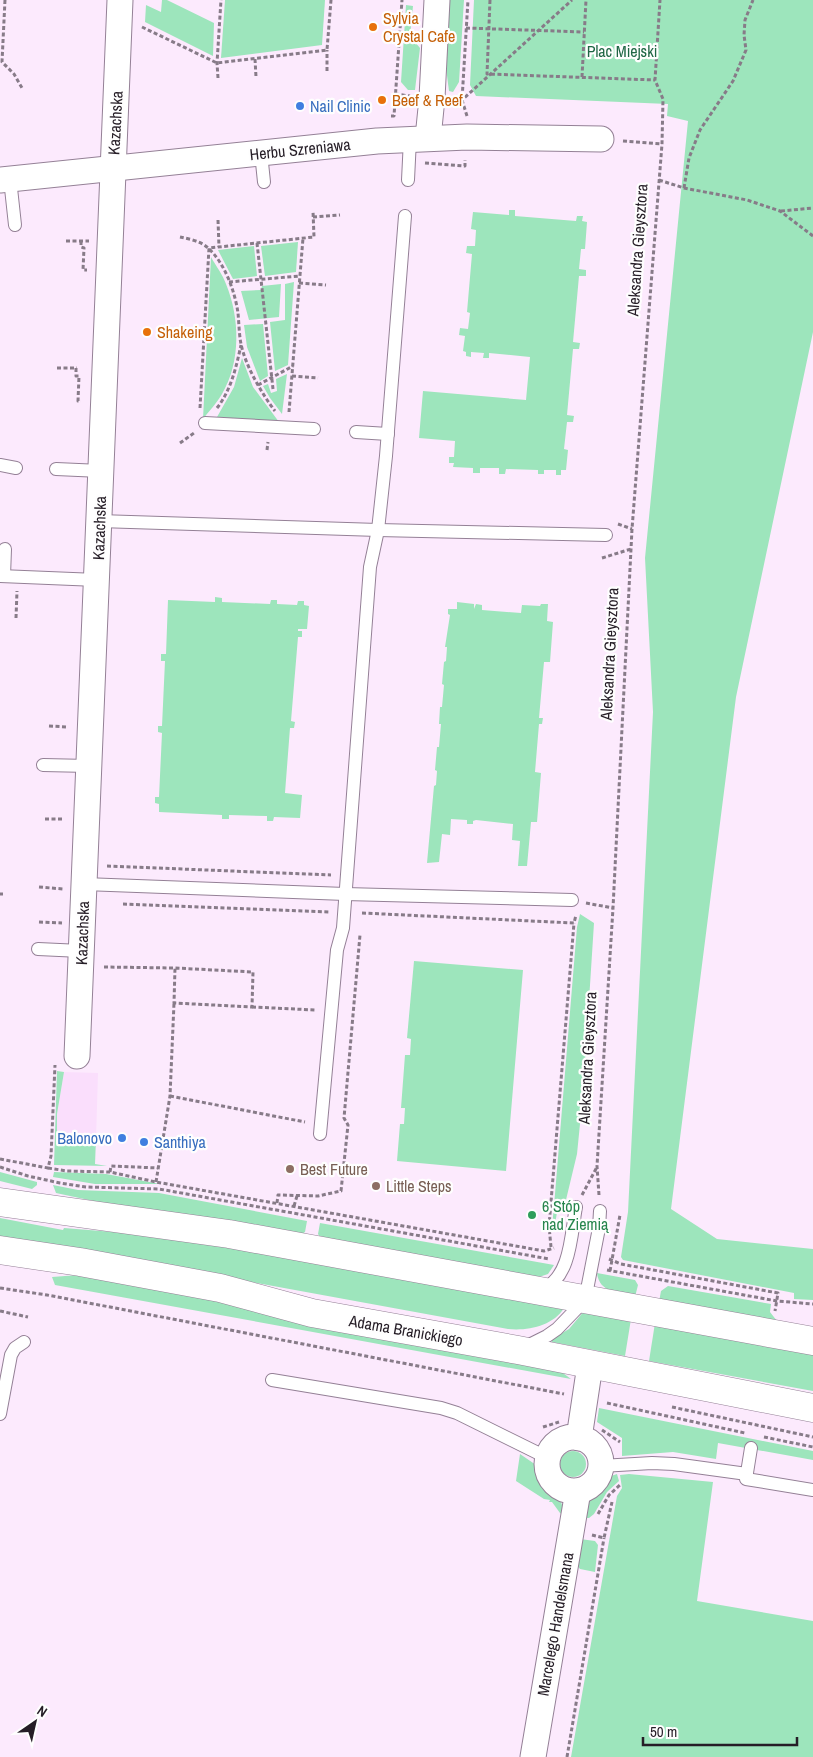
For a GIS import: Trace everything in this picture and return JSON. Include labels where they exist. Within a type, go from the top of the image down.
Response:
[{"type":"main road","points":[[0,1202],[229,1234],[813,1341]]},
{"type":"main road","name":"Adama Branickiego","points":[[0,1250],[80,1262],[220,1288],[312,1313],[518,1350],[590,1366],[813,1408]]},
{"type":"street","name":"Kazachska","points":[[70,1062],[81,951],[74,887],[89,766],[120,0]]},
{"type":"street","points":[[419,138],[432,98],[437,0]]},
{"type":"street","name":"Herbu Szreniawa","points":[[5,179],[419,138],[600,139]]},
{"type":"street","points":[[579,1438],[590,1366]]},
{"type":"street","points":[[579,1438],[595,1448],[601,1466],[597,1479],[587,1488],[578,1491],[567,1490],[555,1483],[548,1472],[548,1458],[553,1448],[562,1440],[579,1438]]},
{"type":"street","name":"Marcelego Handelsmana","points":[[532,1757],[578,1491]]},
{"type":"lane","points":[[408,180],[419,138]]},
{"type":"lane","points":[[261,153],[264,182]]},
{"type":"lane","points":[[5,179],[15,225]]},
{"type":"lane","points":[[320,1134],[337,950],[343,928],[370,567],[378,530],[388,434],[405,216]]},
{"type":"lane","points":[[202,426],[314,430]]},
{"type":"lane","points":[[356,432],[388,434]]},
{"type":"lane","points":[[0,465],[16,468]]},
{"type":"lane","points":[[56,469],[101,471]]},
{"type":"lane","points":[[99,521],[606,535]]},
{"type":"lane","points":[[5,549],[2,576],[97,580]]},
{"type":"lane","points":[[43,764],[89,766]]},
{"type":"lane","points":[[74,887],[576,901]]},
{"type":"lane","points":[[38,949],[81,951]]},
{"type":"lane","points":[[538,1291],[551,1285],[561,1274],[576,1207]]},
{"type":"lane","points":[[518,1350],[557,1329],[585,1300],[599,1228],[600,1210]]},
{"type":"lane","points":[[0,1414],[11,1355],[15,1348],[24,1342]]},
{"type":"lane","points":[[272,1380],[457,1412],[548,1458]]},
{"type":"lane","points":[[751,1448],[746,1479],[813,1490]]},
{"type":"lane","points":[[601,1466],[652,1463],[674,1464],[747,1474]]},
{"type":"path","points":[[5,0],[2,62],[14,74],[22,88]]},
{"type":"path","points":[[218,78],[220,0]]},
{"type":"path","points":[[326,71],[331,0]]},
{"type":"path","points":[[387,117],[394,116],[402,0]]},
{"type":"path","points":[[467,137],[468,119],[462,100],[468,0]]},
{"type":"path","points":[[490,0],[487,74],[654,80],[660,0]]},
{"type":"path","points":[[462,100],[572,0]]},
{"type":"path","points":[[582,77],[586,0]]},
{"type":"path","points":[[684,188],[689,158],[700,130],[733,81],[746,50],[745,20],[753,0]]},
{"type":"path","points":[[140,26],[217,63],[327,50]]},
{"type":"path","points":[[466,28],[584,32]]},
{"type":"path","points":[[255,59],[256,77]]},
{"type":"path","name":"Aleksandra Gieysztora","points":[[600,1210],[597,1166],[613,908],[631,549],[662,144],[663,99],[654,80]]},
{"type":"path","points":[[600,139],[662,144]]},
{"type":"path","points":[[659,180],[684,188],[747,200],[780,211],[813,236]]},
{"type":"path","points":[[780,211],[813,208]]},
{"type":"path","points":[[209,248],[314,237],[313,211]]},
{"type":"path","points":[[313,217],[340,215]]},
{"type":"path","points":[[218,220],[219,247]]},
{"type":"path","points":[[180,237],[209,248],[218,261],[229,282],[238,312],[241,344],[258,385],[264,397],[288,428]]},
{"type":"path","points":[[288,428],[303,238]]},
{"type":"path","points":[[66,241],[83,241],[81,248],[84,248],[82,270],[90,270]]},
{"type":"path","points":[[257,243],[273,389]]},
{"type":"path","points":[[202,426],[209,248]]},
{"type":"path","points":[[229,282],[300,276]]},
{"type":"path","points":[[299,284],[326,286]]},
{"type":"path","points":[[180,443],[202,426],[225,398],[235,370],[241,344]]},
{"type":"path","points":[[258,385],[292,366]]},
{"type":"path","points":[[57,368],[78,368],[76,376],[79,376],[78,401],[84,401]]},
{"type":"path","points":[[292,376],[318,378]]},
{"type":"path","points":[[602,558],[631,549]]},
{"type":"path","points":[[16,618],[17,591]]},
{"type":"path","points":[[49,726],[71,727]]},
{"type":"path","points":[[45,818],[67,819]]},
{"type":"path","points":[[39,887],[74,887]]},
{"type":"path","points":[[48,1168],[67,1171],[110,1172],[156,1182],[544,1251],[551,1248],[549,1226],[576,901],[613,908]]},
{"type":"path","points":[[122,904],[574,923]]},
{"type":"path","points":[[40,922],[62,923]]},
{"type":"path","points":[[277,1203],[278,1195],[318,1196],[341,1191],[348,1125],[344,1118],[360,933]]},
{"type":"path","points":[[100,971],[105,966],[253,972],[252,1007]]},
{"type":"path","points":[[156,1182],[170,1096],[175,968]]},
{"type":"path","points":[[174,1003],[316,1010]]},
{"type":"path","points":[[55,1068],[70,1062]]},
{"type":"path","points":[[170,1096],[306,1122]]},
{"type":"path","points":[[110,1172],[111,1166],[158,1168]]},
{"type":"path","name":"Aleksandra Gieysztora","points":[[576,1207],[597,1166]]},
{"type":"path","points":[[0,1167],[60,1183],[86,1187],[159,1189],[565,1262]]},
{"type":"path","points":[[294,1206],[298,1196]]},
{"type":"path","points":[[610,1271],[620,1215]]},
{"type":"path","points":[[603,1258],[650,1270],[778,1293],[775,1312],[783,1312]]},
{"type":"path","points":[[592,1268],[777,1301],[813,1304]]},
{"type":"path","points":[[0,1288],[47,1295],[586,1398],[746,1433]]},
{"type":"path","points":[[0,1311],[28,1316]]},
{"type":"path","points":[[671,1407],[813,1437]]},
{"type":"path","points":[[755,1435],[813,1447]]},
{"type":"path","points":[[567,1757],[604,1538]]},
{"type":"shaded area","points":[[64,1072],[98,1073],[96,1139],[57,1133],[57,1114]]},
{"type":"green space","points":[[162,0],[167,0],[214,23],[213,56],[145,22],[146,5],[161,12]]},
{"type":"green space","points":[[225,0],[325,0],[322,45],[221,58]]},
{"type":"green space","points":[[449,0],[464,0],[459,82],[453,92],[449,91],[446,68]]},
{"type":"green space","name":"Plac Miejski","points":[[474,0],[813,0],[813,332],[736,697],[671,1209],[717,1239],[813,1249],[813,1300],[794,1299],[794,1293],[623,1260],[621,1257],[628,1212],[653,712],[645,558],[688,121],[667,116],[668,104],[476,96],[470,85]]},
{"type":"green space","points":[[406,5],[413,6],[410,36],[420,48],[415,90],[408,90],[401,82]]},
{"type":"green space","points":[[509,210],[515,210],[515,216],[576,221],[577,216],[583,216],[582,221],[587,222],[585,249],[581,249],[579,269],[586,270],[586,276],[579,276],[573,342],[580,343],[579,349],[573,349],[567,415],[574,416],[573,422],[567,422],[564,449],[568,450],[566,470],[561,470],[561,475],[556,475],[556,470],[544,470],[544,474],[538,474],[538,470],[506,469],[505,474],[499,474],[499,468],[480,468],[480,473],[473,473],[473,468],[453,467],[454,463],[449,463],[449,457],[454,457],[455,441],[419,438],[423,391],[526,400],[530,357],[489,353],[489,358],[483,358],[484,353],[471,352],[471,357],[466,356],[466,352],[463,351],[465,336],[459,335],[460,328],[468,329],[470,313],[467,312],[472,254],[466,253],[467,246],[475,246],[476,230],[471,229],[473,212],[509,215]]},
{"type":"green space","points":[[298,242],[296,272],[265,276],[261,246]]},
{"type":"green space","points":[[254,246],[257,276],[233,279],[218,250]]},
{"type":"green space","points":[[211,257],[223,277],[231,297],[236,325],[236,340],[233,368],[228,381],[220,397],[203,419]]},
{"type":"green space","points":[[294,282],[288,365],[275,371],[270,322],[285,320],[285,284]]},
{"type":"green space","points":[[281,284],[279,317],[249,320],[241,291],[261,290],[262,286]]},
{"type":"green space","points":[[263,324],[268,376],[260,381],[247,347],[244,325]]},
{"type":"green space","points":[[242,358],[253,387],[279,422],[217,417],[234,387]]},
{"type":"green space","points":[[287,374],[282,414],[263,386],[268,384],[271,393],[277,391],[276,379]]},
{"type":"green space","points":[[215,597],[222,598],[222,602],[270,604],[271,600],[277,600],[277,604],[297,605],[298,601],[304,601],[304,605],[309,606],[307,629],[298,629],[298,631],[302,631],[302,637],[298,637],[291,721],[295,722],[294,728],[290,728],[285,793],[302,795],[300,818],[274,817],[273,821],[267,821],[267,816],[229,815],[229,819],[222,819],[222,815],[159,812],[159,804],[155,803],[155,797],[159,797],[162,733],[158,732],[158,726],[162,726],[165,661],[161,661],[161,654],[166,654],[168,600],[215,602]]},
{"type":"green space","points":[[457,602],[474,604],[474,609],[476,604],[482,605],[482,610],[521,613],[522,605],[540,606],[541,604],[548,604],[547,621],[553,622],[550,662],[544,662],[539,718],[543,718],[542,724],[539,724],[535,772],[541,773],[537,822],[531,822],[527,866],[518,866],[520,841],[512,840],[513,824],[476,820],[473,821],[473,824],[467,824],[467,820],[451,819],[450,835],[442,834],[439,862],[427,863],[434,786],[436,785],[437,771],[435,770],[441,724],[439,724],[440,707],[442,707],[444,685],[442,684],[447,647],[445,647],[450,615],[448,614],[448,609],[457,609]]},
{"type":"green space","points":[[580,914],[594,923],[583,1094],[577,1154],[565,1204],[559,1202],[554,1229],[552,1228],[577,927]]},
{"type":"green space","points":[[414,961],[523,970],[506,1171],[397,1161],[400,1124],[404,1124],[405,1108],[401,1108],[405,1055],[410,1055],[411,1039],[407,1038]]},
{"type":"green space","points":[[57,1071],[64,1072],[57,1114],[57,1133],[96,1139],[95,1164],[107,1166],[54,1165]]},
{"type":"green space","points":[[0,1172],[37,1182],[37,1185],[32,1189],[0,1181]]},
{"type":"green space","points":[[54,1172],[106,1174],[160,1184],[95,1184],[53,1177]]},
{"type":"green space","points":[[53,1185],[78,1190],[159,1193],[307,1221],[305,1232],[299,1236],[117,1206],[56,1193]]},
{"type":"green space","points":[[0,1218],[63,1230],[64,1228],[175,1237],[564,1308],[553,1319],[539,1326],[524,1329],[508,1329],[60,1247],[0,1238]]},
{"type":"green space","points":[[320,1223],[554,1265],[548,1274],[536,1278],[322,1240],[318,1234]]},
{"type":"green space","points":[[597,1273],[635,1280],[638,1285],[635,1297],[617,1293],[606,1288],[599,1280]]},
{"type":"green space","points":[[99,1276],[559,1370],[571,1379],[55,1285],[52,1277]]},
{"type":"green space","points":[[668,1286],[771,1304],[770,1312],[777,1321],[659,1302],[661,1291]]},
{"type":"green space","points":[[585,1310],[631,1319],[625,1356],[552,1342],[552,1339],[569,1329]]},
{"type":"green space","points":[[655,1323],[813,1352],[813,1391],[649,1361]]},
{"type":"green space","points":[[599,1408],[813,1451],[813,1460],[718,1443],[716,1459],[673,1452],[622,1456],[622,1438],[597,1422]]},
{"type":"green space","points":[[573,1451],[582,1455],[586,1464],[582,1473],[573,1477],[564,1473],[560,1464],[564,1455]]},
{"type":"green space","points":[[520,1454],[539,1467],[542,1479],[561,1502],[564,1511],[563,1515],[552,1502],[549,1502],[550,1500],[544,1499],[516,1481]]},
{"type":"green space","points":[[617,1474],[619,1481],[607,1492],[594,1514],[589,1518],[584,1518],[587,1499],[611,1476]]},
{"type":"green space","points":[[629,1474],[713,1482],[697,1601],[813,1621],[813,1757],[571,1757],[617,1496],[622,1488],[620,1475]]},
{"type":"green space","points":[[580,1539],[595,1541],[598,1545],[595,1572],[580,1569],[576,1564]]},
{"type":"place","name":"Sylvia Crystal Cafe","points":[[373,27]]},
{"type":"place","name":"Beef & Reef","points":[[382,100]]},
{"type":"place","name":"Nail Clinic","points":[[300,106]]},
{"type":"place","name":"Shakeing","points":[[147,332]]},
{"type":"place","name":"Balonovo","points":[[122,1138]]},
{"type":"place","name":"Santhiya","points":[[144,1142]]},
{"type":"place","name":"Best Future","points":[[290,1169]]},
{"type":"place","name":"Little Steps","points":[[376,1186]]},
{"type":"place","name":"6 Stóp nad Ziemią","points":[[532,1215]]}]
